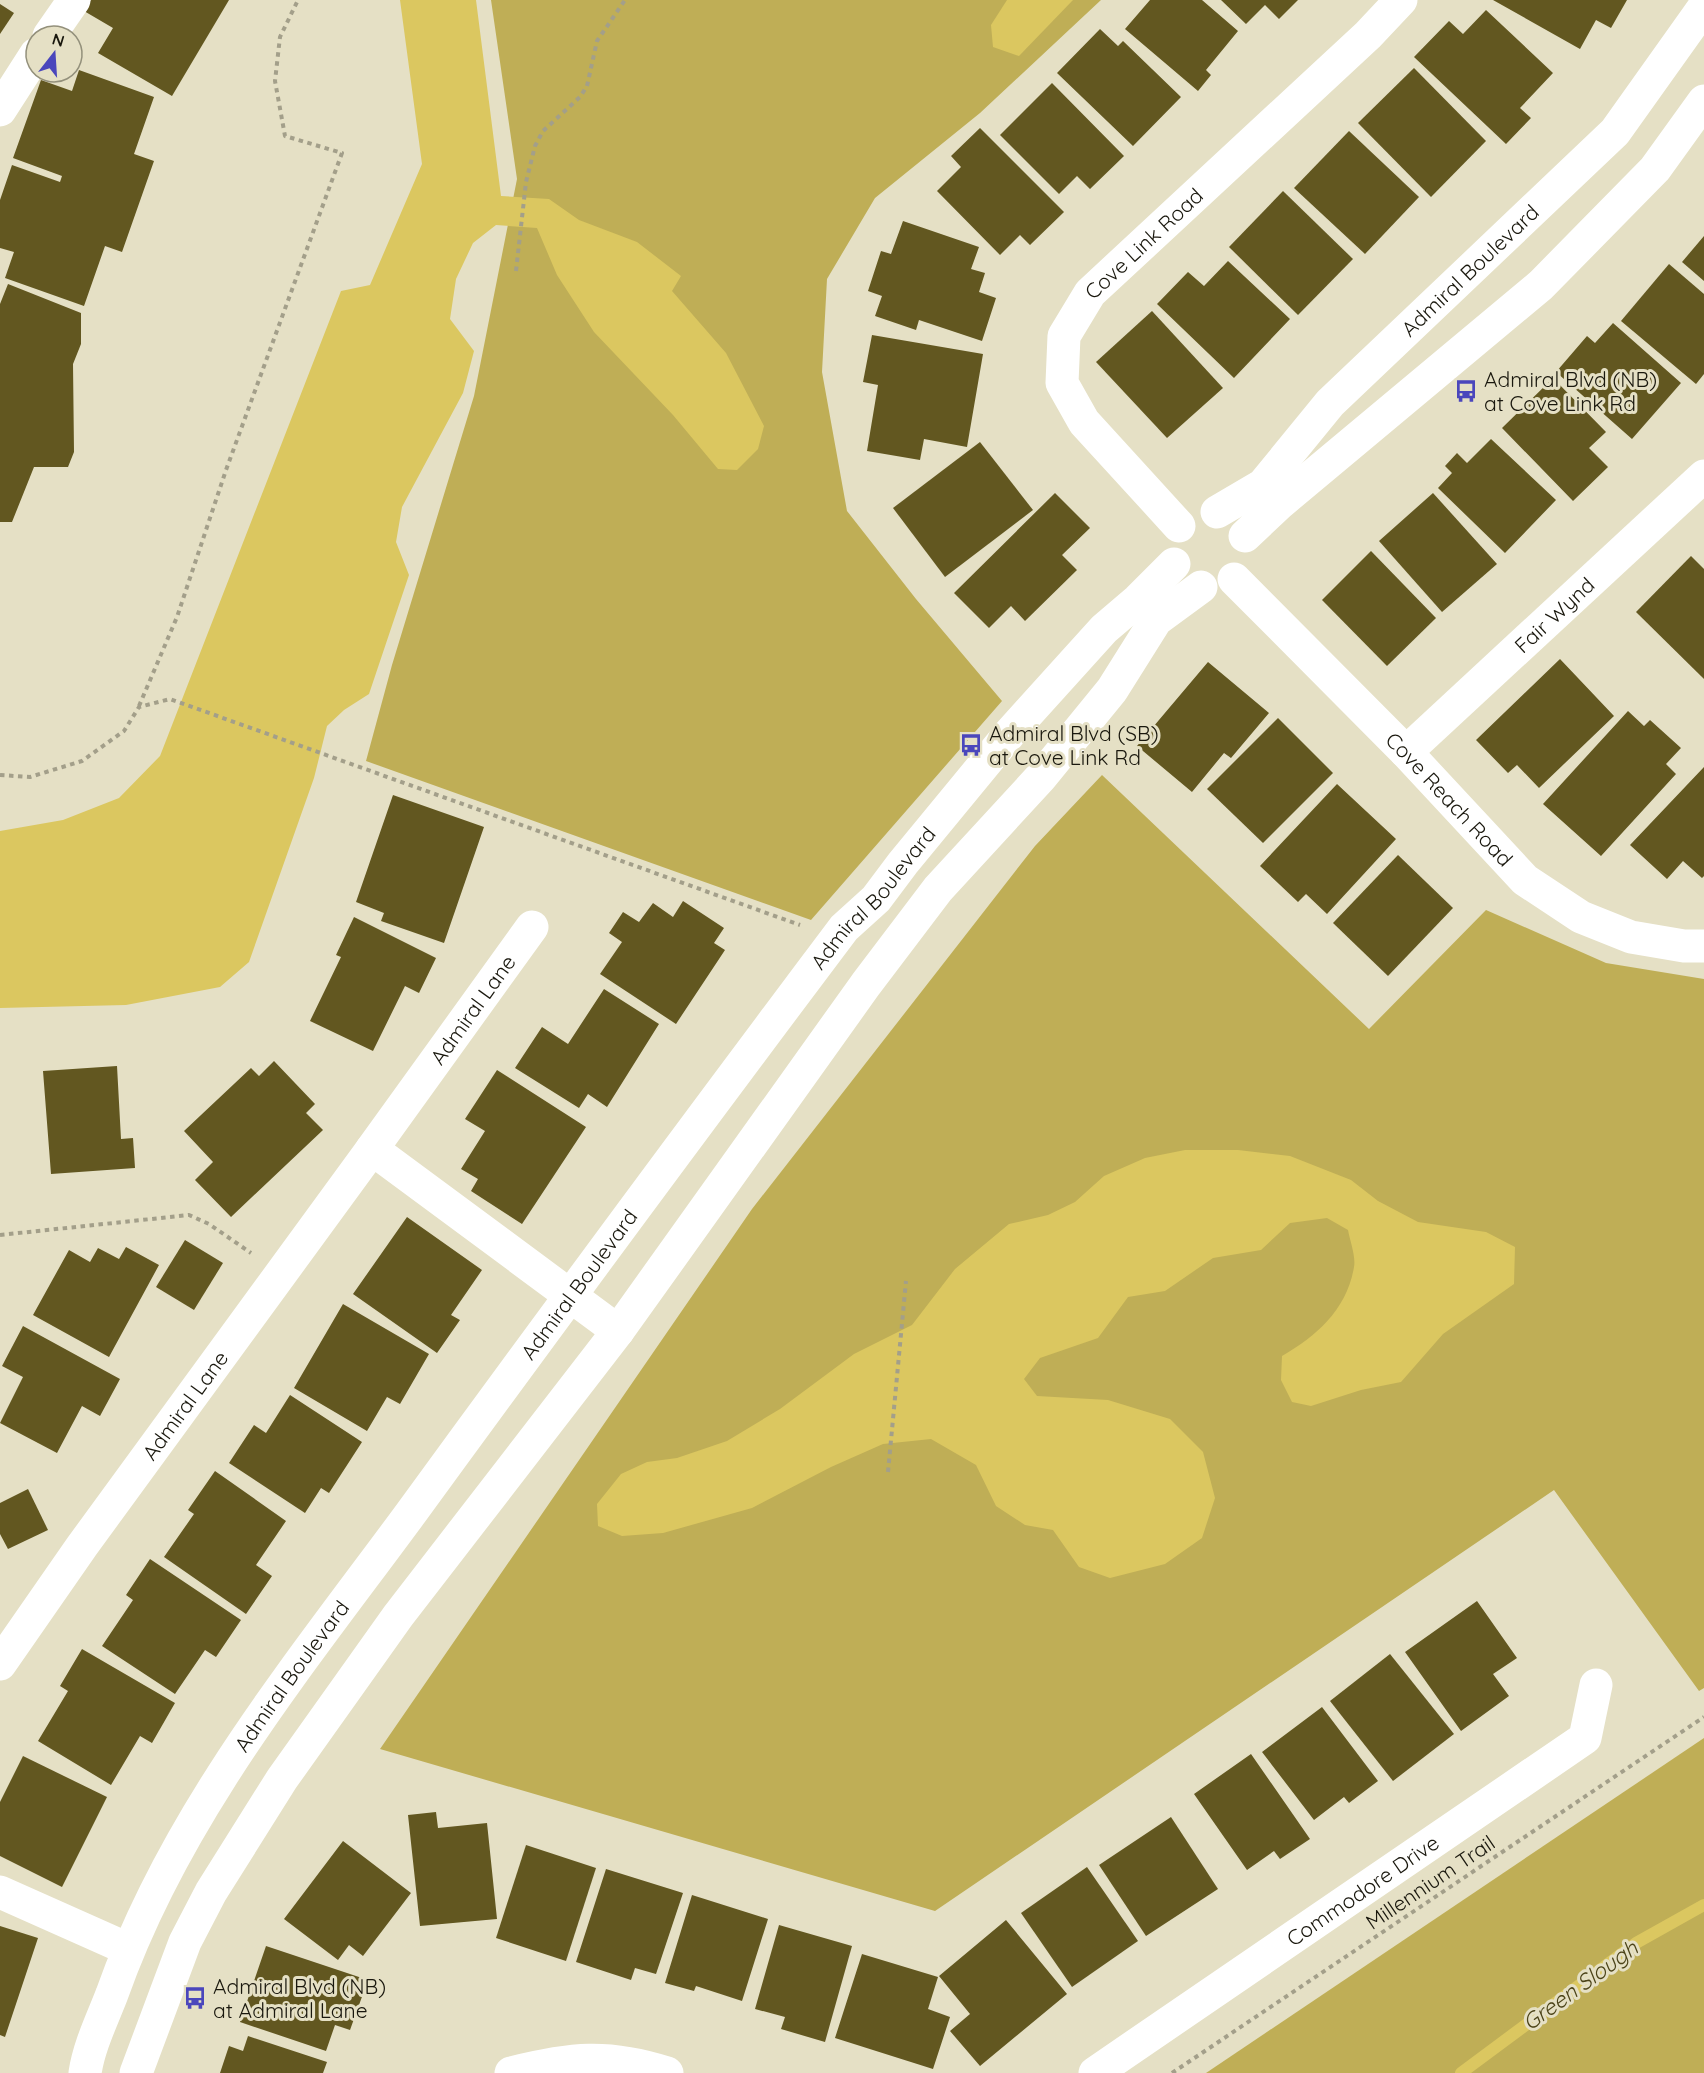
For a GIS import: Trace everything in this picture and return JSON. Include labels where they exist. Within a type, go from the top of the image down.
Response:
[{"type":"street","points":[[57,24],[74,0]]},
{"type":"street","name":"Cove Link Road","points":[[1179,526],[1084,422],[1062,382],[1065,336],[1090,293],[1368,35],[1401,0]]},
{"type":"street","name":"Admiral Boulevard","points":[[1217,512],[1263,484],[1330,403],[1615,132],[1704,7]]},
{"type":"street","points":[[0,110],[24,73]]},
{"type":"street","points":[[1245,536],[1541,285],[1655,169],[1704,101]]},
{"type":"street","name":"Fair Wynd","points":[[1406,752],[1704,476]]},
{"type":"street","points":[[1217,512],[1229,516],[1239,525],[1245,536],[1247,557],[1234,579],[1214,587],[1201,586],[1189,582],[1174,564],[1172,545],[1179,526],[1196,513],[1217,512]]},
{"type":"street","name":"Admiral Boulevard","points":[[85,2073],[128,1949],[174,1854],[224,1773],[570,1294],[844,928],[876,899],[1010,734],[1081,655],[1174,564]]},
{"type":"street","name":"Cove Reach Road","points":[[1234,579],[1406,752],[1525,880],[1581,917],[1631,937],[1683,946],[1704,946]]},
{"type":"street","name":"Admiral Boulevard","points":[[136,2073],[185,1942],[211,1892],[282,1779],[398,1616],[618,1332],[866,984],[938,889],[1041,777],[1112,690],[1156,620],[1201,586]]},
{"type":"street","name":"Admiral Lane","points":[[0,1664],[82,1546],[532,927]]},
{"type":"street","points":[[372,1149],[570,1294],[618,1332]]},
{"type":"street","name":"Commodore Drive","points":[[1095,2073],[1585,1738],[1596,1685]]},
{"type":"street","points":[[0,1892],[128,1949]]},
{"type":"street","points":[[511,2073],[557,2061],[610,2059],[667,2073]]},
{"type":"path","points":[[0,776],[30,777],[82,761],[124,731],[139,707],[177,617],[226,470],[342,153],[285,136],[275,81],[280,37],[298,0]]},
{"type":"path","points":[[516,271],[526,182],[535,146],[543,131],[580,97],[587,86],[597,41],[625,0]]},
{"type":"path","points":[[139,707],[170,699],[793,921],[807,929]]},
{"type":"path","points":[[0,1234],[189,1215],[209,1224],[281,1274]]},
{"type":"path","points":[[888,1472],[892,1450],[906,1281]]},
{"type":"path","name":"Millennium Trail","points":[[1173,2073],[1704,1717]]},
{"type":"shaded area","points":[[400,0],[476,0],[501,196],[549,199],[579,220],[637,242],[681,276],[672,291],[726,353],[764,426],[758,449],[737,470],[718,469],[673,415],[594,332],[557,275],[537,228],[496,225],[473,243],[456,279],[450,319],[474,351],[463,393],[402,507],[396,542],[409,575],[369,694],[344,710],[327,726],[314,778],[249,962],[220,987],[126,1005],[0,1008],[0,831],[63,820],[119,798],[160,756],[341,291],[370,285],[422,164]]},
{"type":"shaded area","points":[[491,0],[1101,0],[980,113],[875,198],[827,279],[822,372],[847,511],[916,599],[1002,701],[811,920],[366,761],[392,665],[474,396],[517,179]]},
{"type":"shaded area","points":[[1007,0],[1073,0],[1019,56],[993,47],[991,25]]},
{"type":"shaded area","points":[[1102,775],[1369,1029],[1486,910],[1606,963],[1704,979],[1704,1688],[1699,1691],[1554,1490],[935,1911],[380,1749],[752,1209],[1035,846]]},
{"type":"shaded area","points":[[1185,1150],[1238,1150],[1290,1156],[1351,1180],[1378,1201],[1418,1222],[1486,1232],[1515,1247],[1514,1284],[1443,1334],[1401,1382],[1361,1390],[1311,1406],[1292,1402],[1281,1380],[1282,1356],[1307,1340],[1337,1308],[1350,1282],[1354,1254],[1348,1230],[1327,1218],[1290,1223],[1261,1250],[1213,1258],[1165,1291],[1128,1297],[1098,1338],[1040,1358],[1024,1379],[1037,1396],[1108,1400],[1170,1419],[1203,1452],[1215,1498],[1202,1538],[1165,1564],[1110,1578],[1079,1567],[1053,1530],[1025,1525],[996,1506],[976,1465],[931,1439],[883,1444],[831,1467],[752,1508],[663,1533],[622,1536],[598,1526],[597,1504],[621,1474],[647,1462],[677,1458],[727,1441],[780,1409],[854,1354],[912,1325],[955,1269],[1009,1224],[1048,1215],[1075,1202],[1104,1176],[1145,1158]]},
{"type":"shaded area","points":[[1704,1738],[1704,2073],[1206,2073]]},
{"type":"building","points":[[91,0],[229,0],[172,96],[98,53],[113,28],[84,11]]},
{"type":"building","points":[[1150,0],[1202,0],[1238,31],[1206,70],[1211,75],[1198,91],[1125,29]]},
{"type":"building","points":[[1221,0],[1298,0],[1279,19],[1265,5],[1246,24]]},
{"type":"building","points":[[1493,0],[1627,0],[1611,28],[1596,20],[1580,49]]},
{"type":"building","points":[[0,4],[14,13],[0,34]]},
{"type":"building","points":[[1486,10],[1553,73],[1520,108],[1531,118],[1506,144],[1414,57],[1449,21],[1463,34]]},
{"type":"building","points":[[1100,29],[1118,46],[1123,41],[1181,97],[1133,146],[1057,73]]},
{"type":"building","points":[[1414,68],[1486,141],[1431,197],[1358,123]]},
{"type":"building","points":[[84,72],[154,97],[134,154],[154,161],[122,252],[105,246],[84,306],[5,278],[14,252],[0,248],[0,200],[12,165],[60,182],[62,176],[13,158],[40,84],[52,84],[72,91],[74,84],[84,84]]},
{"type":"building","points":[[1052,83],[1124,156],[1090,189],[1077,176],[1059,194],[1000,135]]},
{"type":"building","points":[[980,128],[1064,212],[1030,245],[1020,235],[1000,255],[937,191],[961,167],[951,156]]},
{"type":"building","points":[[1349,131],[1419,197],[1365,254],[1294,188]]},
{"type":"building","points":[[1283,191],[1353,259],[1298,315],[1229,247]]},
{"type":"building","points":[[903,221],[979,247],[971,269],[985,273],[979,292],[996,298],[982,341],[919,320],[916,330],[875,316],[882,296],[868,291],[881,251],[891,254]]},
{"type":"building","points":[[1704,236],[1704,281],[1682,262]]},
{"type":"building","points":[[1228,261],[1290,319],[1234,378],[1157,304],[1188,272],[1204,286]]},
{"type":"building","points":[[1669,264],[1704,294],[1704,374],[1696,384],[1621,321]]},
{"type":"building","points":[[8,284],[81,313],[81,344],[73,364],[74,452],[68,467],[34,467],[12,522],[0,522],[0,304]]},
{"type":"building","points":[[1152,311],[1223,388],[1167,438],[1096,362]]},
{"type":"building","points":[[1613,323],[1681,383],[1632,439],[1556,372],[1587,336],[1595,343]]},
{"type":"building","points":[[872,335],[983,354],[967,447],[924,439],[920,460],[867,451],[878,385],[863,382]]},
{"type":"building","points":[[1553,378],[1606,432],[1589,448],[1608,467],[1573,501],[1502,428]]},
{"type":"building","points":[[1491,439],[1556,500],[1505,553],[1438,488],[1452,473],[1445,466],[1457,453],[1467,463]]},
{"type":"building","points":[[980,442],[1033,510],[945,577],[893,508]]},
{"type":"building","points":[[1055,493],[1090,528],[1062,555],[1077,570],[1025,621],[1011,606],[989,628],[954,593]]},
{"type":"building","points":[[1433,493],[1497,564],[1442,612],[1379,541]]},
{"type":"building","points":[[1371,551],[1436,618],[1387,666],[1322,600]]},
{"type":"building","points":[[1691,556],[1704,569],[1704,679],[1636,612]]},
{"type":"building","points":[[1560,659],[1614,716],[1539,788],[1517,765],[1508,773],[1476,740]]},
{"type":"building","points":[[1208,662],[1269,713],[1231,758],[1224,753],[1192,792],[1137,746]]},
{"type":"building","points":[[1628,711],[1644,726],[1650,720],[1681,748],[1666,764],[1676,774],[1601,856],[1543,804]]},
{"type":"building","points":[[1278,718],[1333,773],[1263,843],[1207,789]]},
{"type":"building","points":[[1704,767],[1704,876],[1702,878],[1683,861],[1667,879],[1630,845]]},
{"type":"building","points":[[1337,784],[1396,839],[1327,914],[1306,894],[1298,902],[1260,866]]},
{"type":"building","points":[[393,795],[484,827],[444,943],[381,921],[384,913],[356,902]]},
{"type":"building","points":[[1398,855],[1453,908],[1388,976],[1333,923]]},
{"type":"building","points":[[683,901],[724,928],[714,943],[725,950],[676,1024],[600,974],[622,942],[609,933],[623,912],[639,922],[653,903],[673,917]]},
{"type":"building","points":[[354,917],[436,958],[419,993],[405,986],[373,1051],[310,1021],[341,957],[336,955]]},
{"type":"building","points":[[604,989],[659,1024],[607,1107],[588,1094],[579,1108],[515,1068],[542,1027],[568,1044]]},
{"type":"building","points":[[274,1061],[315,1104],[306,1113],[323,1130],[231,1217],[195,1180],[213,1162],[184,1131],[251,1068],[259,1076]]},
{"type":"building","points":[[117,1066],[121,1139],[133,1138],[135,1168],[51,1174],[43,1071]]},
{"type":"building","points":[[497,1070],[586,1127],[522,1224],[471,1191],[478,1179],[461,1169],[485,1131],[465,1119]]},
{"type":"building","points":[[407,1217],[482,1270],[451,1315],[460,1320],[437,1353],[353,1294]]},
{"type":"building","points":[[185,1240],[223,1263],[194,1310],[156,1287]]},
{"type":"building","points":[[126,1247],[159,1265],[109,1357],[33,1315],[69,1250],[90,1262],[98,1248],[119,1259]]},
{"type":"building","points":[[343,1304],[429,1354],[400,1404],[387,1397],[367,1431],[294,1388]]},
{"type":"building","points":[[23,1326],[120,1379],[100,1416],[82,1406],[57,1453],[0,1423],[23,1377],[2,1366]]},
{"type":"building","points":[[290,1395],[362,1442],[329,1493],[321,1488],[305,1513],[229,1463],[254,1425],[266,1433]]},
{"type":"building","points":[[215,1471],[286,1521],[256,1565],[272,1576],[246,1614],[164,1557],[194,1514],[188,1510]]},
{"type":"building","points":[[28,1489],[48,1530],[8,1549],[0,1534],[0,1503]]},
{"type":"building","points":[[150,1559],[241,1620],[216,1657],[205,1650],[175,1694],[102,1646],[133,1600],[126,1595]]},
{"type":"building","points":[[1477,1601],[1517,1658],[1493,1674],[1509,1696],[1461,1731],[1405,1652]]},
{"type":"building","points":[[82,1649],[175,1703],[152,1743],[140,1736],[111,1785],[38,1741],[68,1691],[60,1686]]},
{"type":"building","points":[[1390,1654],[1454,1734],[1393,1781],[1330,1701]]},
{"type":"building","points":[[1322,1707],[1378,1781],[1349,1803],[1344,1797],[1314,1820],[1262,1752]]},
{"type":"building","points":[[1251,1754],[1310,1839],[1280,1859],[1274,1851],[1247,1870],[1194,1794]]},
{"type":"building","points":[[23,1756],[107,1797],[62,1887],[0,1856],[0,1802]]},
{"type":"building","points":[[436,1812],[438,1828],[487,1823],[497,1919],[420,1926],[408,1815]]},
{"type":"building","points":[[1171,1817],[1218,1889],[1146,1936],[1099,1865]]},
{"type":"building","points":[[343,1841],[411,1893],[363,1956],[349,1945],[338,1960],[284,1919]]},
{"type":"building","points":[[526,1845],[596,1868],[566,1961],[496,1938]]},
{"type":"building","points":[[1087,1867],[1138,1941],[1072,1987],[1021,1913]]},
{"type":"building","points":[[606,1869],[683,1893],[656,1974],[635,1968],[631,1980],[576,1962]]},
{"type":"building","points":[[692,1895],[768,1919],[742,2001],[696,1986],[694,1991],[665,1983]]},
{"type":"building","points":[[1006,1920],[1067,1994],[980,2066],[950,2031],[970,2014],[939,1976]]},
{"type":"building","points":[[779,1925],[852,1946],[825,2042],[781,2029],[785,2017],[755,2009]]},
{"type":"building","points":[[0,1926],[38,1938],[5,2037],[0,2035]]},
{"type":"building","points":[[266,1946],[368,1980],[350,2030],[335,2025],[326,2051],[240,2022]]},
{"type":"building","points":[[862,1954],[938,1977],[928,2009],[950,2017],[933,2069],[835,2038]]},
{"type":"building","points":[[248,2036],[327,2062],[323,2073],[220,2073],[229,2046],[243,2051]]},
{"type":"waterway","name":"Green Slough","points":[[1461,2073],[1636,1943],[1704,1905]]},
{"type":"place","name":"Admiral Blvd (NB) at Cove Link Rd","points":[[1466,391]]},
{"type":"place","name":"Admiral Blvd (SB) at Cove Link Rd","points":[[971,745]]},
{"type":"place","name":"Admiral Blvd (NB) at Admiral Lane","points":[[195,1998]]}]
